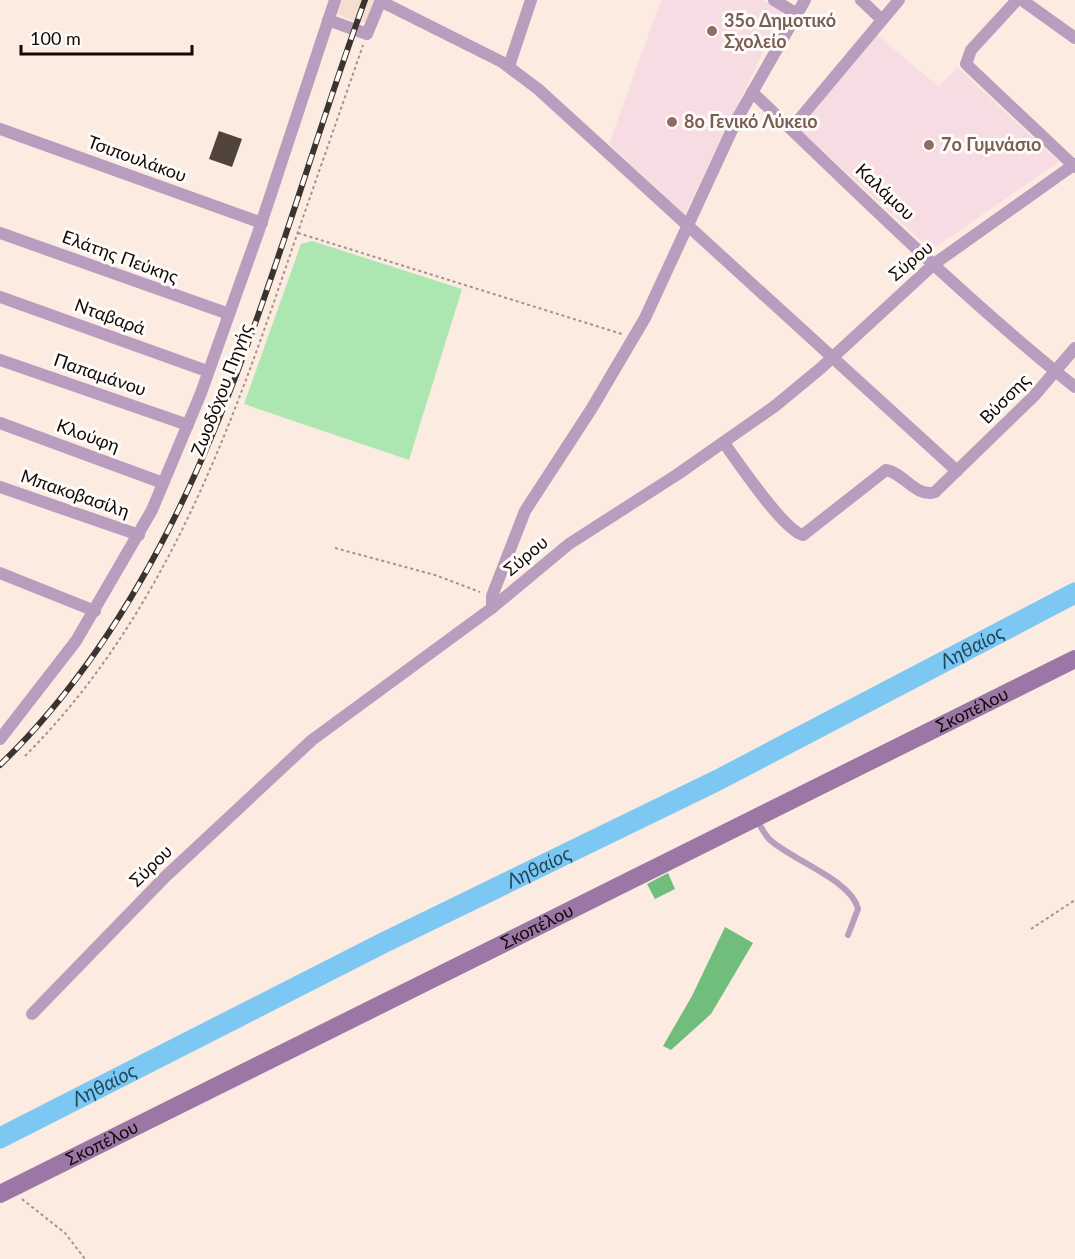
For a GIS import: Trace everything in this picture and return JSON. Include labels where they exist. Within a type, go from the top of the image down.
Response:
[{"type":"main road","name":"Σκοπέλου","points":[[6,1191],[1075,659]]},
{"type":"street","points":[[0,739],[5,725],[76,640],[139,536],[188,425],[229,314],[262,223],[335,0]]},
{"type":"street","points":[[328,20],[367,34],[381,0],[509,66],[538,89],[957,471]]},
{"type":"street","points":[[509,66],[531,0]]},
{"type":"street","points":[[774,0],[797,14]]},
{"type":"street","points":[[492,602],[525,511],[634,338],[660,288],[737,118],[805,0]]},
{"type":"street","points":[[861,0],[881,19]]},
{"type":"street","points":[[791,129],[899,0]]},
{"type":"street","points":[[1017,0],[971,50],[966,64],[1074,166]]},
{"type":"street","points":[[1022,0],[1075,38]]},
{"type":"street","name":"Καλάμου","points":[[752,92],[972,302],[1075,387]]},
{"type":"street","name":"Τσιπουλάκου","points":[[0,129],[262,223]]},
{"type":"street","name":"Σύρου","points":[[32,1014],[158,884],[285,763],[569,544],[723,443],[794,391],[934,264],[1074,166]]},
{"type":"street","name":"Ελάτης Πεύκης","points":[[0,233],[229,314]]},
{"type":"street","name":"Νταβαρά","points":[[0,297],[207,371]]},
{"type":"street","name":"Βύσσης","points":[[723,443],[771,506],[800,535],[808,532],[886,470],[900,475],[921,492],[928,494],[938,489],[1021,410],[1075,348]]},
{"type":"street","name":"Παπαμάνου","points":[[0,360],[188,425]]},
{"type":"street","name":"Κλούφη","points":[[0,423],[163,483]]},
{"type":"street","name":"Μπακοβασίλη","points":[[0,487],[139,536]]},
{"type":"street","points":[[0,573],[95,611]]},
{"type":"lane","points":[[756,819],[774,843],[855,898],[858,909],[848,935]]},
{"type":"path","name":"Ζωοδόχου Πηγής","points":[[25,756],[49,732],[102,665],[152,588],[183,531],[234,413],[367,34]]},
{"type":"path","points":[[298,233],[634,338]]},
{"type":"path","points":[[335,548],[435,575],[492,602]]},
{"type":"path","points":[[1031,929],[1075,900]]},
{"type":"path","points":[[6,1191],[65,1233],[85,1259]]},
{"type":"shaded area","points":[[341,0],[374,0],[366,21],[360,23],[340,15],[337,11]]},
{"type":"shaded area","points":[[661,0],[763,0],[783,11],[685,214],[609,144]]},
{"type":"shaded area","name":"7ο Γυμνάσιο","points":[[877,35],[939,87],[957,67],[1059,162],[931,250],[799,129]]},
{"type":"green space","points":[[312,241],[462,289],[409,460],[244,404],[301,244]]},
{"type":"green space","points":[[668,873],[675,889],[655,899],[647,884]]},
{"type":"green space","points":[[725,927],[753,943],[711,1014],[671,1050],[663,1046],[692,996]]},
{"type":"building","points":[[219,131],[242,139],[232,167],[209,159]]},
{"type":"waterway","name":"Ληθαίος","points":[[0,1138],[383,943],[718,780],[1075,593]]},
{"type":"railway","points":[[0,765],[71,685],[131,598],[181,504],[224,406],[262,304],[365,0]]},
{"type":"place","name":"35ο Δημοτικό Σχολείο","points":[[712,31]]},
{"type":"place","name":"8ο Γενικό Λύκειο","points":[[672,122]]},
{"type":"place","name":"7ο Γυμνάσιο","points":[[929,145]]}]
